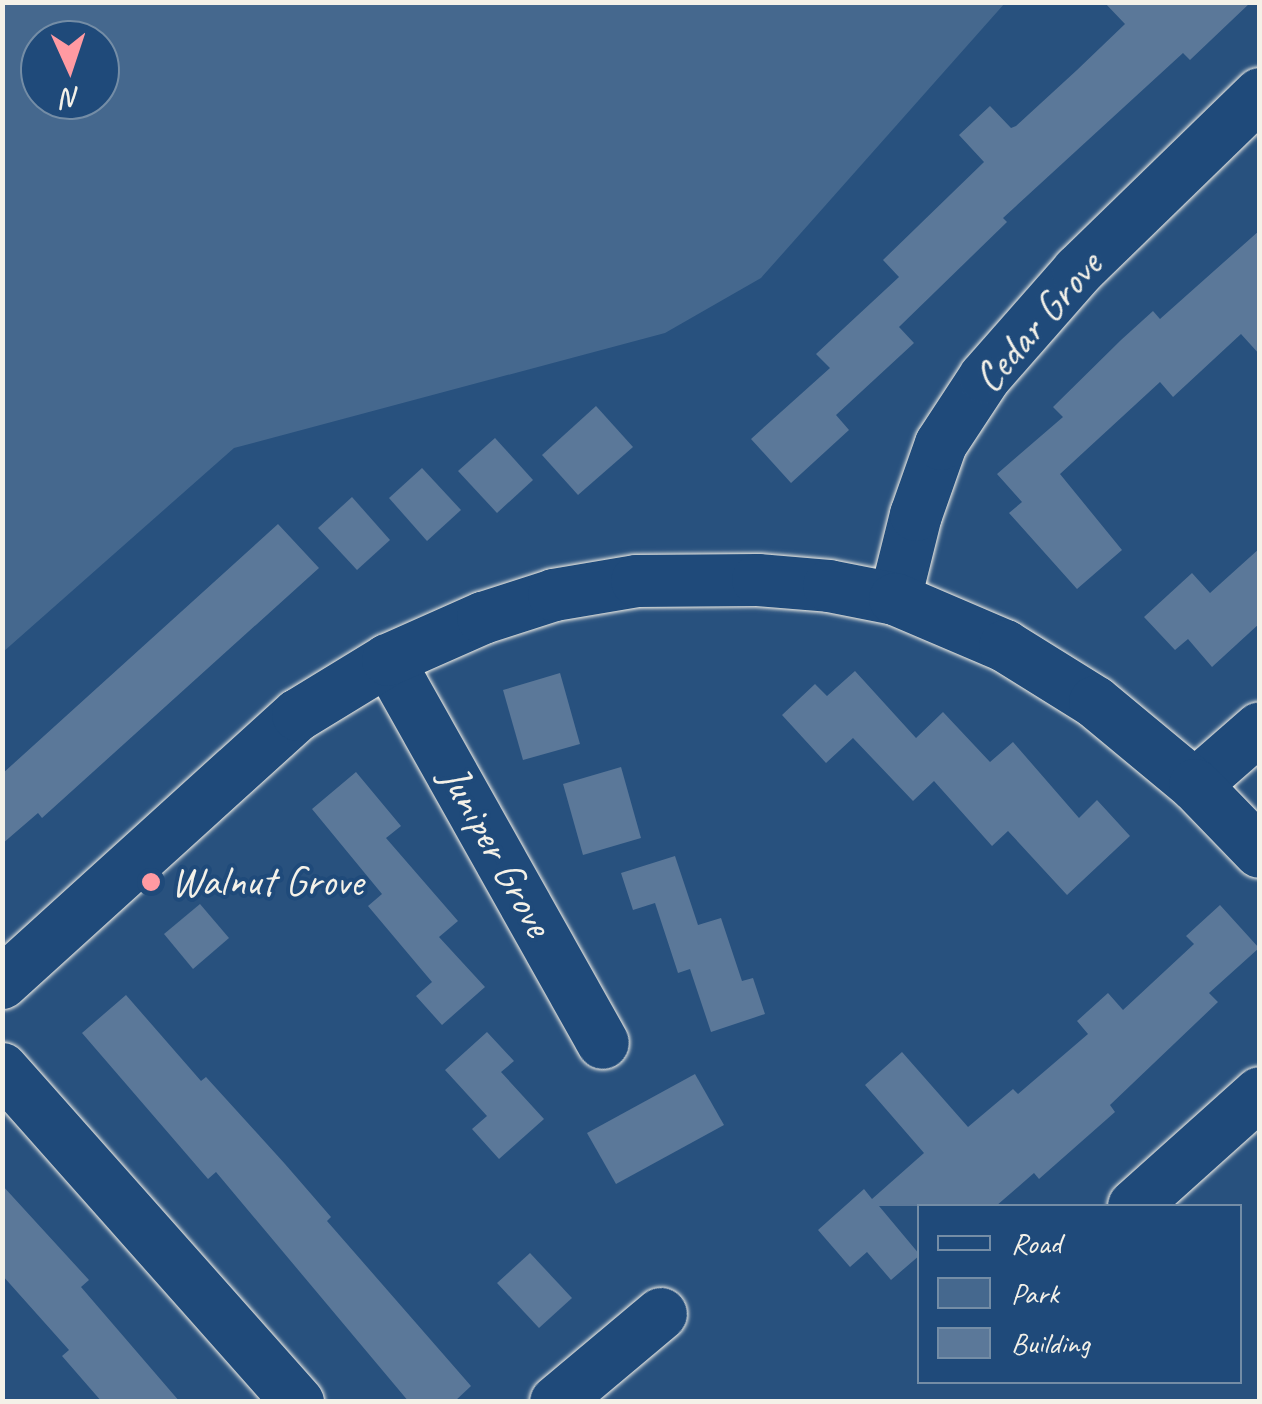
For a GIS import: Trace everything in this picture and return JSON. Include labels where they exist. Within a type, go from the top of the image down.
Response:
[{"type":"street","name":"Cedar Grove","points":[[895,599],[916,514],[942,444],[985,378],[1078,271],[1260,94]]},
{"type":"street","points":[[2,984],[298,715],[388,660],[483,618],[554,595],[637,581],[758,580],[829,586],[895,599],[1005,646],[1095,702],[1195,785],[1260,852]]},
{"type":"street","name":"Juniper Grove","points":[[388,660],[604,1043]]},
{"type":"street","points":[[1195,785],[1260,728]]},
{"type":"street","points":[[2,1069],[298,1402]]},
{"type":"street","points":[[1136,1204],[1260,1093]]},
{"type":"street","points":[[556,1402],[661,1314]]},
{"type":"green space","points":[[3,2],[1005,2],[761,278],[665,333],[234,448],[3,652]]},
{"type":"building","points":[[1104,2],[1251,2],[1190,60],[1183,53],[1003,218],[1007,222],[899,327],[914,343],[836,415],[849,430],[791,483],[751,439],[830,368],[816,354],[899,277],[883,260],[984,162],[959,135],[990,106],[1011,128],[1016,126],[1125,24]]},
{"type":"building","points":[[1260,230],[1260,355],[1241,334],[1173,397],[1160,382],[1060,474],[1122,550],[1077,589],[1009,513],[1022,502],[997,474],[1063,417],[1053,407],[1121,340],[1153,311],[1160,319]]},
{"type":"building","points":[[596,406],[633,447],[578,495],[542,455]]},
{"type":"building","points":[[495,438],[533,480],[497,513],[458,471]]},
{"type":"building","points":[[422,468],[461,510],[427,541],[389,498]]},
{"type":"building","points":[[352,497],[390,540],[357,570],[318,528]]},
{"type":"building","points":[[278,524],[319,568],[42,818],[38,813],[2,844],[2,774]]},
{"type":"building","points":[[1260,548],[1260,623],[1212,667],[1188,639],[1175,650],[1144,617],[1192,573],[1210,593]]},
{"type":"building","points":[[855,671],[916,738],[943,712],[990,762],[1013,742],[1079,818],[1097,800],[1130,836],[1067,895],[1008,831],[992,846],[934,781],[913,801],[853,738],[826,763],[782,715],[815,684],[827,696]]},
{"type":"building","points":[[560,673],[580,744],[523,760],[503,690]]},
{"type":"building","points":[[621,767],[641,838],[583,855],[563,784]]},
{"type":"building","points":[[356,772],[401,826],[386,838],[458,921],[439,937],[485,987],[442,1025],[416,996],[432,982],[368,906],[382,894],[312,809]]},
{"type":"building","points":[[675,856],[698,925],[721,918],[742,981],[753,978],[765,1014],[711,1032],[690,969],[678,973],[655,903],[633,910],[621,873]]},
{"type":"building","points":[[200,904],[229,938],[193,969],[164,934]]},
{"type":"building","points":[[1220,905],[1259,948],[1209,993],[1218,1002],[1110,1105],[1115,1112],[1039,1179],[1034,1173],[998,1204],[879,1206],[917,1251],[917,1258],[891,1280],[867,1252],[850,1267],[818,1230],[864,1189],[872,1199],[924,1153],[865,1085],[902,1052],[968,1127],[1013,1089],[1018,1094],[1088,1034],[1077,1021],[1108,993],[1123,1010],[1194,944],[1186,936]]},
{"type":"building","points":[[126,995],[201,1081],[206,1077],[285,1164],[331,1217],[327,1221],[471,1386],[454,1402],[409,1402],[216,1172],[208,1179],[82,1033]]},
{"type":"building","points":[[487,1032],[514,1061],[501,1072],[544,1119],[499,1159],[472,1129],[487,1116],[445,1070]]},
{"type":"building","points":[[695,1074],[724,1125],[616,1184],[587,1133]]},
{"type":"building","points":[[2,1185],[89,1280],[81,1287],[180,1402],[102,1402],[62,1356],[69,1350],[2,1275]]},
{"type":"building","points":[[530,1253],[572,1298],[539,1328],[497,1283]]},
{"type":"place","name":"Walnut Grove","points":[[151,882]]}]
